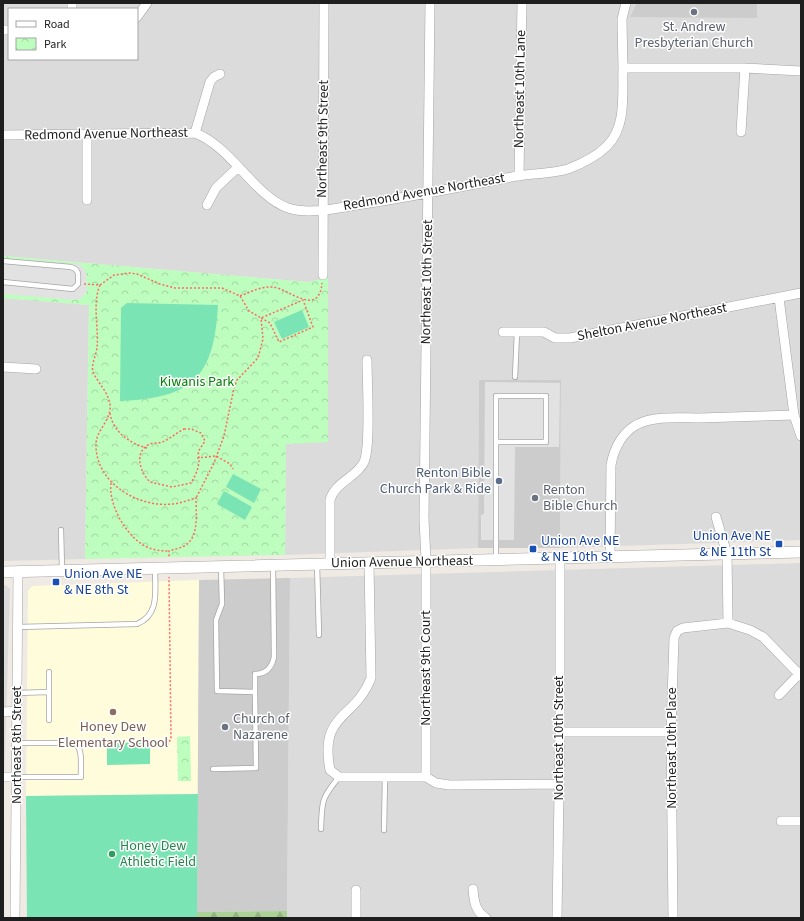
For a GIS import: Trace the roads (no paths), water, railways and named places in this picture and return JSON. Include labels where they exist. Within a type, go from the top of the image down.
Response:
[{"type":"street","points":[[138,16],[147,3]]},
{"type":"street","name":"Northeast 9th Street","points":[[323,275],[322,210],[324,3]]},
{"type":"street","name":"Northeast 10th Street","points":[[426,560],[424,519],[430,3]]},
{"type":"street","name":"Northeast 10th Lane","points":[[519,176],[522,3]]},
{"type":"street","name":"Redmond Avenue Northeast","points":[[3,135],[195,133],[215,144],[275,201],[288,208],[301,211],[322,210],[428,194],[519,176],[568,169],[594,156],[607,146],[615,135],[621,121],[623,68],[622,19],[626,3]]},
{"type":"street","points":[[623,68],[745,68],[801,71]]},
{"type":"street","points":[[741,132],[745,68]]},
{"type":"street","points":[[195,133],[210,82],[214,77],[220,74]]},
{"type":"street","points":[[86,200],[87,135]]},
{"type":"street","points":[[207,205],[216,188],[238,167]]},
{"type":"street","name":"Shelton Avenue Northeast","points":[[503,332],[544,332],[555,338],[570,338],[801,293]]},
{"type":"street","points":[[779,298],[794,415],[801,436]]},
{"type":"street","points":[[330,563],[330,500],[332,492],[360,468],[367,451],[367,360]]},
{"type":"street","points":[[3,367],[36,369]]},
{"type":"street","points":[[610,558],[611,465],[613,453],[628,430],[637,424],[662,419],[794,415]]},
{"type":"street","points":[[716,518],[727,554],[728,623],[750,630],[763,637],[800,674],[779,695]]},
{"type":"street","name":"Union Avenue Northeast","points":[[3,572],[426,560],[610,558],[801,552]]},
{"type":"street","name":"Northeast 10th Street","points":[[557,918],[560,732],[560,559]]},
{"type":"street","name":"Northeast 9th Court","points":[[426,560],[426,777]]},
{"type":"street","points":[[369,562],[371,678],[367,689],[360,699],[342,715],[329,735],[328,760],[330,770],[340,776],[426,777],[436,783],[449,785],[559,784]]},
{"type":"street","name":"Northeast 8th Street","points":[[15,918],[18,572]]},
{"type":"street","name":"Northeast 10th Place","points":[[673,918],[671,732],[672,648],[677,631],[682,628],[728,623]]},
{"type":"street","points":[[3,712],[17,712]]},
{"type":"street","points":[[560,732],[671,732]]},
{"type":"street","points":[[3,777],[17,777]]},
{"type":"street","points":[[781,821],[801,821]]},
{"type":"street","points":[[473,889],[477,909],[486,918]]},
{"type":"street","points":[[356,890],[356,918]]},
{"type":"lane","points":[[3,261],[71,267],[76,269],[78,272],[78,284],[73,289],[3,282]]},
{"type":"lane","points":[[515,377],[517,332]]},
{"type":"lane","points":[[496,442],[546,442],[546,396],[496,396],[496,442],[496,559]]},
{"type":"lane","points":[[61,530],[62,570]]},
{"type":"lane","points":[[317,564],[319,635]]},
{"type":"lane","points":[[213,769],[256,768],[255,674],[261,674],[272,667],[274,657],[273,565]]},
{"type":"lane","points":[[220,566],[222,604],[216,620],[217,691],[255,692]]},
{"type":"lane","points":[[18,627],[137,624],[143,622],[151,614],[155,600],[155,568]]},
{"type":"lane","points":[[49,672],[49,720]]},
{"type":"lane","points":[[17,692],[49,692]]},
{"type":"lane","points":[[17,743],[74,743],[78,745],[80,749],[80,777],[17,777]]},
{"type":"lane","points":[[321,829],[322,803],[329,790],[340,776]]},
{"type":"lane","points":[[384,830],[385,777]]},
{"type":"place","name":"St. Andrew Presbyterian Church","points":[[694,12]]},
{"type":"place","name":"Renton Bible Church Park & Ride","points":[[499,481]]},
{"type":"place","name":"Renton Bible Church","points":[[535,498]]},
{"type":"place","name":"Union Ave NE & NE 11th St","points":[[779,544]]},
{"type":"place","name":"Union Ave NE & NE 10th St","points":[[533,549]]},
{"type":"place","name":"Union Ave NE & NE 8th St","points":[[56,582]]},
{"type":"place","name":"Honey Dew Elementary School","points":[[113,712]]},
{"type":"place","name":"Church of Nazarene","points":[[225,727]]},
{"type":"place","name":"Honey Dew Athletic Field","points":[[112,854]]},
{"type":"park label","name":"Kiwanis Park","points":[[197,382]]}]
